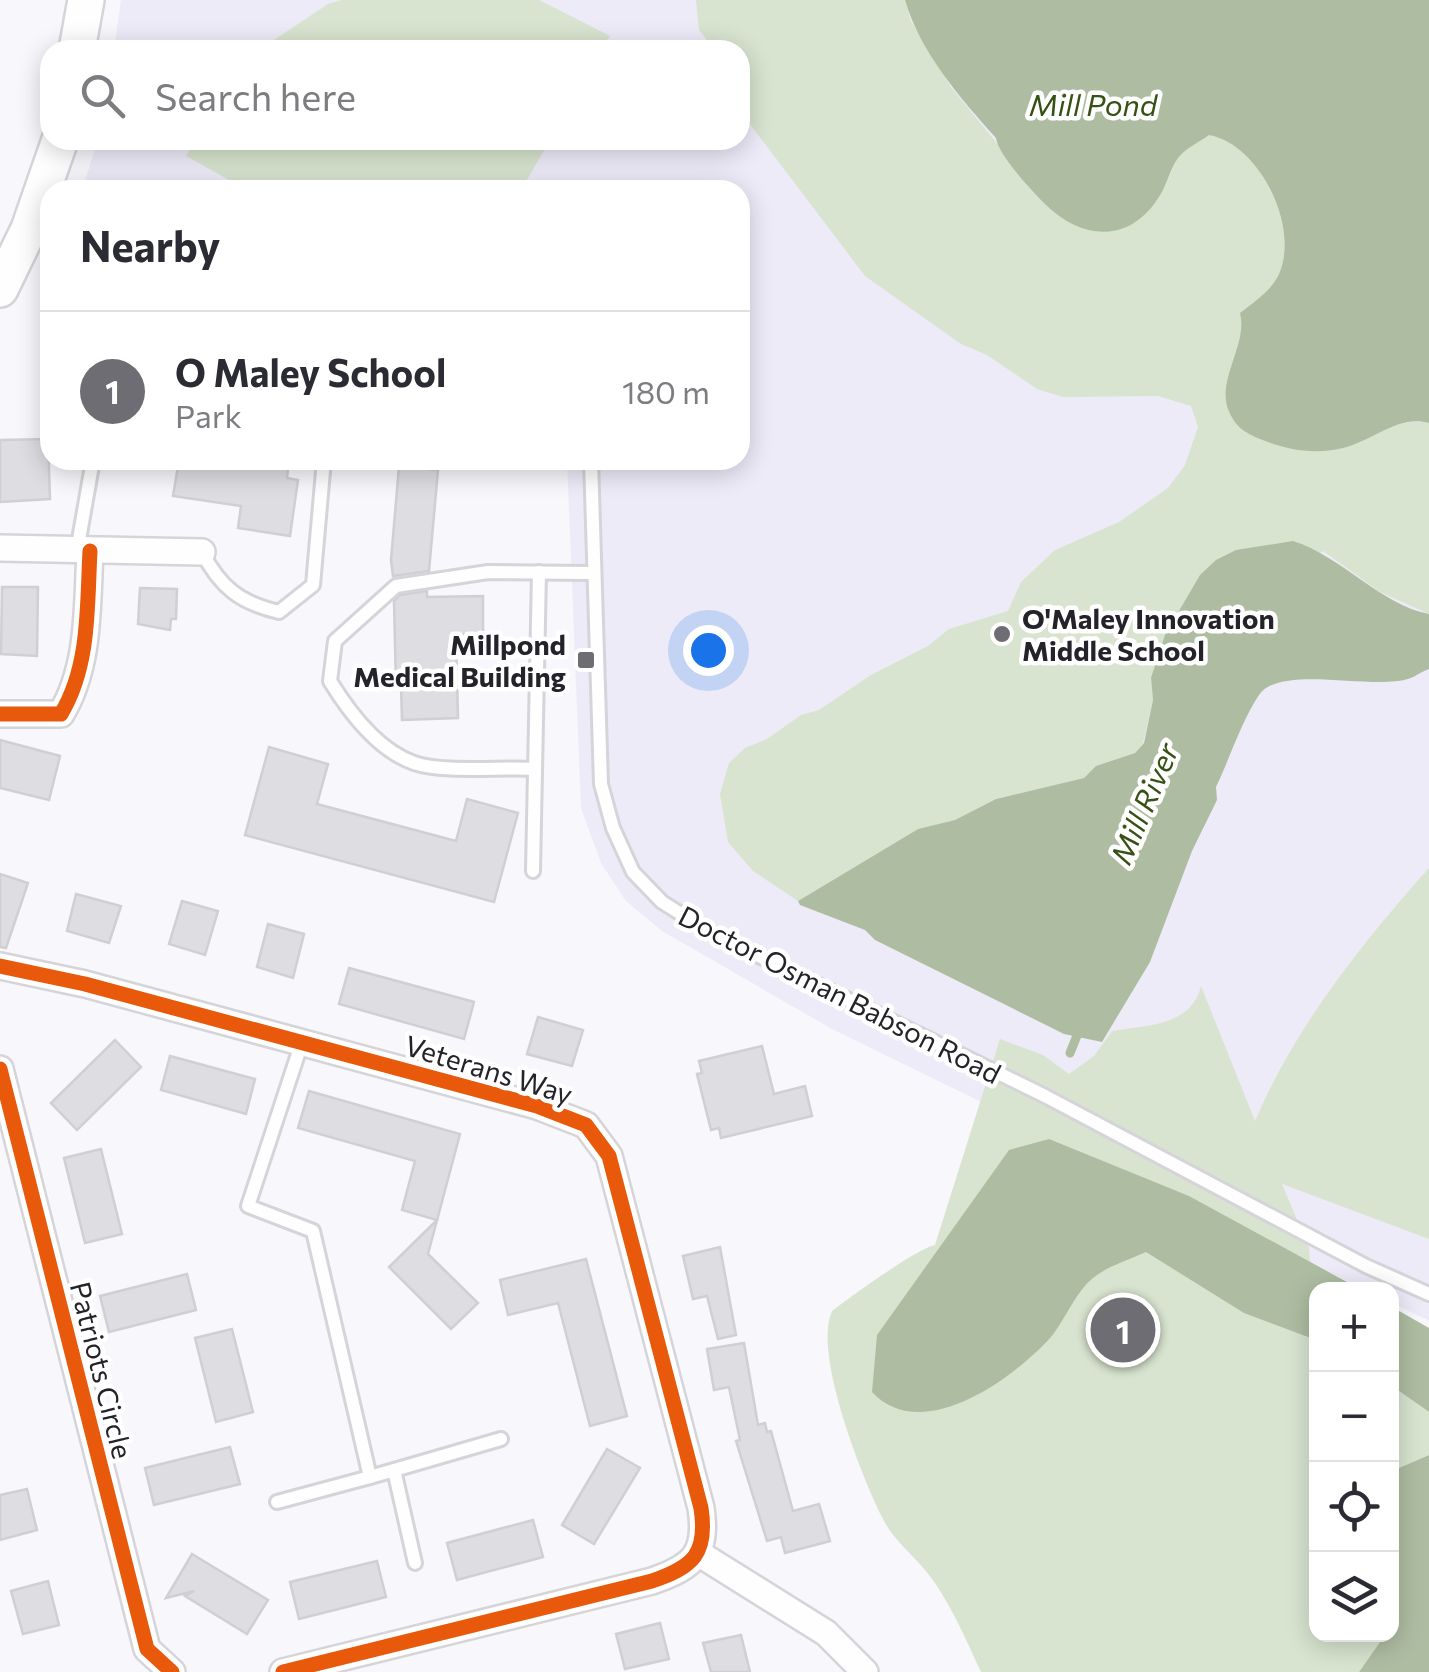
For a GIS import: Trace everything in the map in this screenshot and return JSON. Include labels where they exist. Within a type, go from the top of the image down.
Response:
[{"type":"main road","points":[[80,40],[86,0]]},
{"type":"main road","points":[[49,180],[57,150]]},
{"type":"main road","points":[[0,288],[34,231],[40,210]]},
{"type":"street","points":[[0,548],[202,552]]},
{"type":"street","points":[[0,714],[61,714],[72,696],[82,665],[84,551]]},
{"type":"street","name":"Veterans Way","points":[[0,966],[538,1106],[586,1125],[600,1138],[609,1156],[701,1508],[704,1528],[698,1553]]},
{"type":"street","name":"Patriots Circle","points":[[0,1070],[147,1650],[172,1672]]},
{"type":"street","points":[[283,1672],[652,1581],[685,1570],[698,1553],[826,1633],[865,1672]]},
{"type":"lane","points":[[84,551],[92,470]]},
{"type":"lane","points":[[202,552],[224,586],[247,605],[279,612],[313,585],[323,470]]},
{"type":"lane","name":"Doctor Osman Babson Road","points":[[591,470],[600,784],[613,828],[633,872],[662,902],[708,931],[1045,1096],[1366,1266],[1429,1294]]},
{"type":"lane","points":[[532,768],[414,763],[366,731],[330,681],[335,641],[396,586],[488,572],[591,573]]},
{"type":"lane","points":[[533,871],[532,768],[539,572]]},
{"type":"lane","points":[[302,1042],[248,1206],[313,1231],[370,1477]]},
{"type":"lane","points":[[277,1502],[501,1439]]},
{"type":"lane","points":[[394,1470],[415,1564]]},
{"type":"shaded area","name":"O'Maley Innovation Middle School","points":[[121,0],[1429,0],[1429,1321],[1399,1306],[1399,1282],[1350,1282],[832,1029],[662,931],[626,901],[601,863],[581,808],[567,470],[750,470],[750,180],[85,180],[95,150],[750,150],[750,40],[115,40]]},
{"type":"shaded area","points":[[342,0],[539,0],[610,36],[608,40],[274,40],[328,4]]},
{"type":"shaded area","points":[[696,0],[905,0],[911,21],[951,87],[1022,174],[1157,201],[1179,155],[1209,134],[1244,154],[1271,190],[1284,233],[1284,255],[1272,285],[1241,313],[1245,331],[1233,362],[1316,451],[1404,423],[1429,423],[1429,614],[1380,592],[1323,551],[1151,678],[1153,700],[1143,743],[1135,753],[1097,766],[1084,778],[996,799],[955,820],[918,829],[798,901],[753,871],[728,842],[720,794],[729,763],[745,748],[767,739],[801,715],[819,710],[871,675],[928,646],[949,629],[1008,611],[1021,582],[1055,550],[1119,522],[1168,488],[1185,465],[1198,427],[1191,406],[1158,396],[1063,397],[1037,389],[987,355],[961,344],[865,276],[750,124],[750,40],[707,40],[699,30]]},
{"type":"shaded area","points":[[189,150],[544,150],[527,180],[229,180],[186,156]]},
{"type":"shaded area","points":[[1429,868],[1429,1239],[1282,1184],[1309,1248],[1312,1282],[1309,1642],[1380,1642],[1359,1672],[981,1672],[942,1595],[886,1525],[873,1498],[834,1384],[828,1330],[832,1311],[935,1245],[1000,1039],[1043,1055],[1069,1074],[1094,1056],[1112,1031],[1177,1017],[1196,999],[1201,986],[1255,1121],[1310,1019],[1379,926]]},
{"type":"shaded area","points":[[1399,1391],[1429,1412],[1429,1455],[1399,1468]]},
{"type":"water","name":"Mill Pond","points":[[905,0],[1429,0],[1429,423],[1407,422],[1354,445],[1321,451],[1280,446],[1241,428],[1228,409],[1226,398],[1240,337],[1240,313],[1272,285],[1284,255],[1279,211],[1259,170],[1227,142],[1209,135],[1178,158],[1157,200],[1132,224],[1103,232],[1074,225],[1046,205],[1009,163],[996,138],[931,56]]},
{"type":"water","points":[[1293,541],[1329,558],[1395,601],[1429,614],[1429,669],[1392,682],[1286,681],[1259,695],[1216,787],[1217,800],[1192,851],[1150,962],[1102,1042],[1064,1034],[875,940],[865,930],[800,905],[798,901],[918,829],[955,820],[996,799],[1084,778],[1096,766],[1135,753],[1144,743],[1153,700],[1151,678],[1165,635],[1200,575],[1216,560],[1236,550]]},
{"type":"water","points":[[1049,1139],[1189,1196],[1347,1282],[1309,1282],[1309,1337],[1244,1313],[1146,1252],[1108,1268],[1090,1281],[1051,1337],[991,1387],[941,1409],[916,1412],[893,1407],[872,1392],[877,1335],[1009,1150]]},
{"type":"water","points":[[1399,1311],[1429,1328],[1429,1412],[1399,1391]]},
{"type":"water","points":[[1429,1455],[1429,1672],[1359,1672],[1380,1642],[1399,1642],[1399,1468]]},
{"type":"building","points":[[40,439],[40,470],[49,470],[50,499],[0,502],[0,440]]},
{"type":"building","points":[[177,470],[288,470],[287,478],[298,480],[290,536],[238,528],[241,506],[173,496]]},
{"type":"building","points":[[399,470],[438,470],[429,571],[393,576]]},
{"type":"building","points":[[2,587],[38,587],[37,656],[1,654]]},
{"type":"building","points":[[140,588],[177,589],[176,619],[171,619],[170,630],[138,624]]},
{"type":"building","points":[[427,591],[427,597],[483,596],[483,634],[456,635],[458,718],[402,720],[401,686],[396,686],[394,601],[400,595]]},
{"type":"building","points":[[0,740],[60,756],[49,800],[0,788]]},
{"type":"building","points":[[269,747],[328,764],[317,804],[456,841],[467,799],[518,813],[494,902],[245,835]]},
{"type":"building","points":[[0,874],[28,883],[6,948],[0,947]]},
{"type":"building","points":[[76,894],[121,906],[109,943],[67,931]]},
{"type":"building","points":[[182,901],[218,911],[205,955],[169,944]]},
{"type":"building","points":[[268,924],[304,934],[293,978],[257,967]]},
{"type":"building","points":[[349,968],[474,1002],[464,1039],[339,1004]]},
{"type":"building","points":[[538,1017],[583,1030],[572,1066],[527,1054]]},
{"type":"building","points":[[115,1040],[141,1067],[77,1130],[51,1103]]},
{"type":"building","points":[[762,1046],[774,1094],[805,1086],[812,1116],[721,1138],[719,1128],[711,1130],[697,1074],[702,1073],[699,1061]]},
{"type":"building","points":[[170,1056],[255,1079],[246,1114],[161,1090]]},
{"type":"building","points":[[309,1091],[460,1134],[428,1254],[478,1303],[451,1329],[389,1267],[437,1220],[402,1210],[415,1161],[298,1128]]},
{"type":"building","points":[[101,1149],[122,1234],[85,1243],[64,1158]]},
{"type":"building","points":[[720,1247],[736,1335],[718,1339],[707,1296],[693,1299],[683,1256]]},
{"type":"building","points":[[586,1259],[627,1416],[590,1426],[558,1303],[508,1315],[500,1280]]},
{"type":"building","points":[[187,1274],[196,1310],[109,1332],[100,1296]]},
{"type":"building","points":[[232,1329],[253,1412],[216,1422],[195,1338]]},
{"type":"building","points":[[744,1343],[758,1425],[765,1423],[767,1432],[771,1431],[793,1511],[819,1504],[830,1541],[785,1553],[781,1537],[767,1541],[736,1441],[740,1440],[729,1387],[714,1390],[707,1349]]},
{"type":"building","points":[[230,1447],[240,1484],[154,1505],[145,1468]]},
{"type":"building","points":[[607,1449],[640,1468],[594,1544],[562,1525]]},
{"type":"building","points":[[27,1489],[37,1530],[0,1540],[0,1495]]},
{"type":"building","points":[[533,1520],[543,1557],[457,1580],[447,1543]]},
{"type":"building","points":[[192,1554],[268,1600],[247,1634],[185,1596],[194,1591],[166,1598]]},
{"type":"building","points":[[377,1561],[386,1597],[299,1619],[290,1582]]},
{"type":"building","points":[[48,1581],[59,1625],[23,1634],[11,1591]]},
{"type":"building","points":[[660,1623],[669,1659],[625,1669],[616,1634]]},
{"type":"building","points":[[741,1635],[750,1672],[711,1672],[703,1643]]},
{"type":"waterway","name":"Mill River","points":[[1070,1053],[1080,1028]]},
{"type":"cycle path","points":[[0,714],[61,714],[82,656],[90,551]]},
{"type":"cycle path","points":[[0,966],[85,984],[537,1106],[586,1125],[609,1156],[701,1508],[702,1537],[694,1556],[678,1570],[652,1581],[283,1672]]},
{"type":"cycle path","points":[[0,1069],[147,1649],[172,1672]]},
{"type":"place","name":"O'Maley Innovation Middle School","points":[[1002,634]]},
{"type":"place","name":"Millpond Medical Building","points":[[586,660]]},
{"type":"place","name":"O Maley School","points":[[1123,1330]]}]
